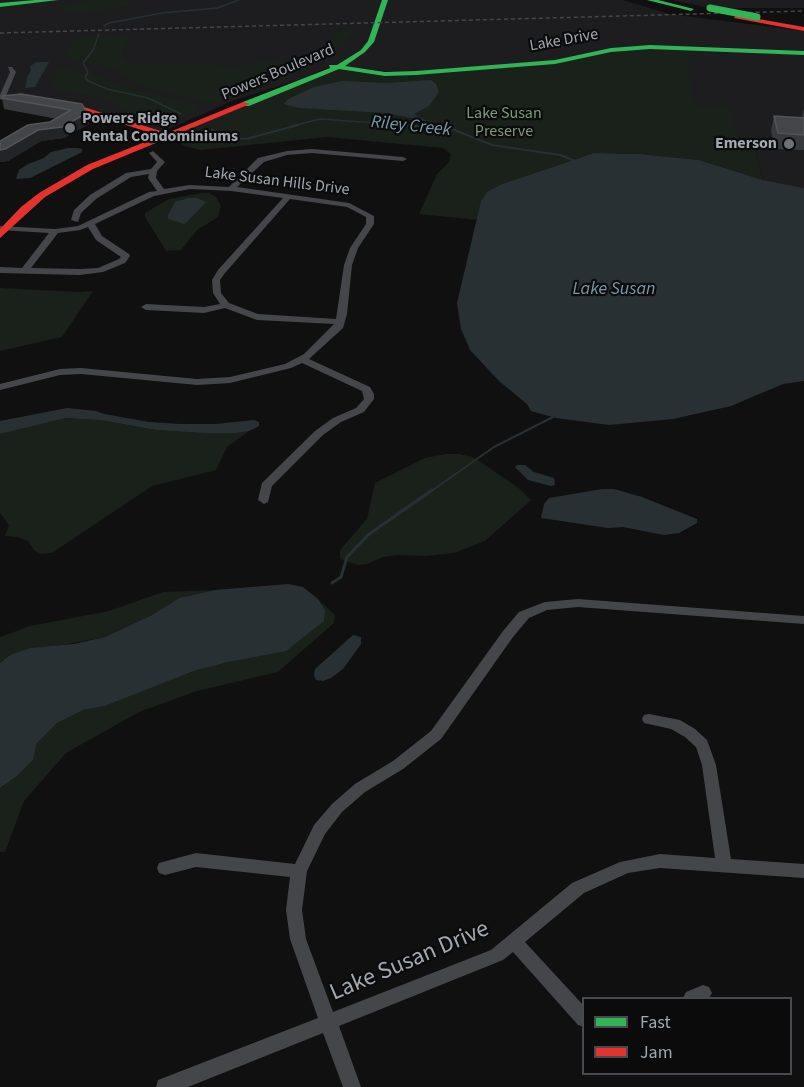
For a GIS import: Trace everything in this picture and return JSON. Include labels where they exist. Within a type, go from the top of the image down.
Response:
[{"type":"main road","points":[[0,5],[55,0]]},
{"type":"main road","name":"Powers Boulevard","points":[[335,67],[359,44],[376,0]]},
{"type":"main road","name":"Powers Boulevard","points":[[1,228],[32,192],[79,166],[335,67],[363,51],[371,42],[385,0]]},
{"type":"main road","points":[[650,0],[736,18],[804,27]]},
{"type":"main road","points":[[671,0],[804,27]]},
{"type":"main road","name":"Lake Drive","points":[[335,67],[385,74],[416,73],[555,62],[611,50],[650,47],[804,53]]},
{"type":"main road","points":[[1,98],[17,98]]},
{"type":"main road","points":[[50,100],[76,105],[165,134]]},
{"type":"street","points":[[1,98],[13,72],[10,68]]},
{"type":"street","points":[[231,189],[261,160],[287,153],[312,151],[404,159]]},
{"type":"street","points":[[153,153],[161,162],[153,171],[152,178],[162,192]]},
{"type":"street","points":[[75,220],[81,208],[93,197],[129,175],[153,171]]},
{"type":"street","name":"Lake Susan Hills Drive","points":[[1,228],[55,231],[91,225],[136,200],[190,187],[231,189],[349,205],[370,216],[370,224],[354,248],[348,265],[340,322]]},
{"type":"street","points":[[0,387],[60,372],[81,371],[197,382],[230,380],[261,375],[302,359],[329,339],[339,328],[340,322],[257,317],[226,305],[217,293],[216,280],[288,197]]},
{"type":"street","points":[[81,208],[109,216]]},
{"type":"street","points":[[0,270],[81,272],[100,270],[122,261],[126,256],[99,238],[91,225]]},
{"type":"street","points":[[24,271],[55,231]]},
{"type":"street","points":[[146,307],[204,310],[226,305]]},
{"type":"street","points":[[264,500],[266,484],[319,433],[337,420],[360,410],[369,399],[366,388],[302,359]]},
{"type":"street","points":[[352,1087],[298,939],[294,910],[299,871],[319,830],[337,808],[436,735],[524,615],[544,606],[578,603],[804,620]]},
{"type":"street","points":[[649,719],[675,724],[702,744],[709,765],[724,864]]},
{"type":"street","points":[[165,868],[196,860],[299,871]]},
{"type":"street","name":"Lake Susan Drive","points":[[165,1087],[497,955],[578,888],[626,867],[660,861],[804,871]]},
{"type":"street","points":[[513,941],[582,1017]]},
{"type":"shaded area","points":[[0,0],[623,0],[669,14],[804,31],[804,188],[763,180],[754,144],[739,143],[693,104],[575,59],[409,73],[331,66],[301,79],[232,101],[160,133],[112,117],[0,94]]},
{"type":"shaded area","points":[[671,0],[804,0],[804,8],[710,8]]},
{"type":"green space","points":[[94,0],[126,0],[133,6],[68,15],[57,5]]},
{"type":"green space","points":[[357,28],[337,52],[316,62],[312,68],[214,103],[150,90],[110,68],[74,61],[63,55],[77,37],[131,35],[122,52],[124,59],[138,64],[213,63],[226,67],[255,62],[284,62],[314,57],[329,46],[334,34],[343,29]]},
{"type":"green space","name":"Lake Susan Preserve","points":[[687,48],[693,104],[730,106],[739,143],[754,144],[763,180],[699,160],[602,153],[584,156],[502,184],[481,201],[478,220],[419,214],[437,174],[449,162],[451,154],[443,148],[327,137],[200,150],[185,146],[169,136],[339,67],[385,74],[555,62],[611,50]]},
{"type":"green space","points":[[58,66],[201,106],[194,112],[176,118],[155,120],[133,115],[98,97],[57,90],[51,86]]},
{"type":"green space","points":[[209,193],[216,197],[221,206],[218,217],[197,230],[181,250],[166,251],[145,217],[145,213],[169,199]]},
{"type":"green space","points":[[0,288],[93,291],[62,337],[0,351]]},
{"type":"green space","points":[[66,418],[100,420],[156,430],[203,433],[249,431],[227,447],[216,470],[152,486],[52,553],[41,554],[34,550],[28,541],[5,536],[9,525],[0,513],[0,434]]},
{"type":"green space","points":[[460,454],[475,458],[520,489],[531,500],[485,541],[454,553],[426,556],[398,555],[358,565],[340,559],[340,550],[367,519],[375,483],[425,458]]},
{"type":"green space","points":[[215,590],[179,598],[152,615],[105,637],[10,655],[0,663],[0,637],[30,626],[109,611],[163,592]]},
{"type":"green space","points":[[318,599],[335,615],[334,623],[278,672],[197,691],[139,712],[66,753],[24,801],[5,852],[0,852],[0,788],[17,776],[33,760],[37,743],[57,723],[83,710],[105,706],[194,671],[228,662],[325,610]]},
{"type":"water","points":[[37,62],[49,62],[35,87],[25,88],[31,71],[30,66]]},
{"type":"water","points":[[431,80],[436,84],[439,92],[429,106],[414,114],[429,122],[387,113],[299,108],[284,104],[288,99],[314,87],[342,81],[386,83]]},
{"type":"water","points":[[68,148],[82,149],[82,152],[30,178],[16,179],[19,170],[28,164],[44,158],[51,152]]},
{"type":"water","name":"Lake Susan","points":[[594,153],[640,154],[699,160],[763,180],[804,188],[804,381],[783,384],[731,406],[673,419],[609,425],[556,418],[531,411],[527,404],[499,381],[470,350],[461,329],[457,303],[481,201],[487,192],[502,184]]},
{"type":"water","points":[[197,198],[206,202],[186,223],[168,219],[175,202]]},
{"type":"water","points":[[67,408],[96,411],[149,422],[215,424],[254,420],[259,422],[259,426],[249,431],[236,433],[203,433],[156,430],[100,420],[66,418],[0,434],[0,421]]},
{"type":"water","points":[[525,465],[534,472],[554,478],[555,485],[528,480],[515,467]]},
{"type":"water","points":[[614,489],[642,497],[697,519],[697,523],[679,533],[664,535],[623,527],[608,528],[541,518],[544,504],[549,498]]},
{"type":"water","points":[[288,584],[303,587],[318,599],[325,610],[324,621],[286,651],[194,671],[105,706],[83,710],[57,723],[37,743],[33,760],[17,776],[0,788],[0,663],[10,655],[31,648],[74,644],[105,637],[152,615],[179,598],[215,590]]},
{"type":"water","points":[[353,635],[361,637],[361,644],[343,669],[331,678],[323,681],[316,680],[315,669]]},
{"type":"building","points":[[21,94],[82,104],[87,113],[62,127],[38,130],[0,150],[0,141],[28,125],[50,122],[71,110],[2,98],[2,96]]},
{"type":"building","points":[[774,116],[804,118],[804,135],[778,133]]},
{"type":"waterway","name":"Riley Creek","points":[[104,26],[109,23],[162,13],[217,8],[239,0]]},
{"type":"waterway","name":"Riley Creek","points":[[99,34],[93,50],[83,63],[88,72],[85,77],[88,81],[107,89],[148,98],[181,114]]},
{"type":"waterway","name":"Riley Creek","points":[[292,126],[320,119],[419,126]]},
{"type":"waterway","name":"Riley Creek","points":[[212,130],[233,138],[246,139],[298,125]]},
{"type":"waterway","name":"Riley Creek","points":[[399,125],[452,129],[492,145],[560,155],[575,161]]},
{"type":"waterway","points":[[430,492],[494,447],[555,416]]},
{"type":"waterway","points":[[332,583],[341,577],[347,557],[368,535],[432,490]]},
{"type":"railway","points":[[0,33],[804,11]]},
{"type":"traffic: fast","points":[[0,5],[55,0]]},
{"type":"traffic: fast","points":[[246,104],[339,67],[363,51],[371,42],[385,0]]},
{"type":"traffic: fast","points":[[650,0],[691,9]]},
{"type":"traffic: fast","points":[[710,8],[757,17]]},
{"type":"traffic: fast","points":[[331,66],[385,74],[416,73],[555,62],[611,50],[650,47],[804,53]]},
{"type":"traffic: jam","points":[[736,17],[804,29]]},
{"type":"traffic: jam","points":[[64,102],[169,136]]},
{"type":"traffic: jam","points":[[0,235],[24,209],[42,195],[90,167],[246,104]]},
{"type":"place","name":"Powers Ridge Rental Condominiums","points":[[70,128]]},
{"type":"place","name":"Emerson","points":[[789,144]]}]
